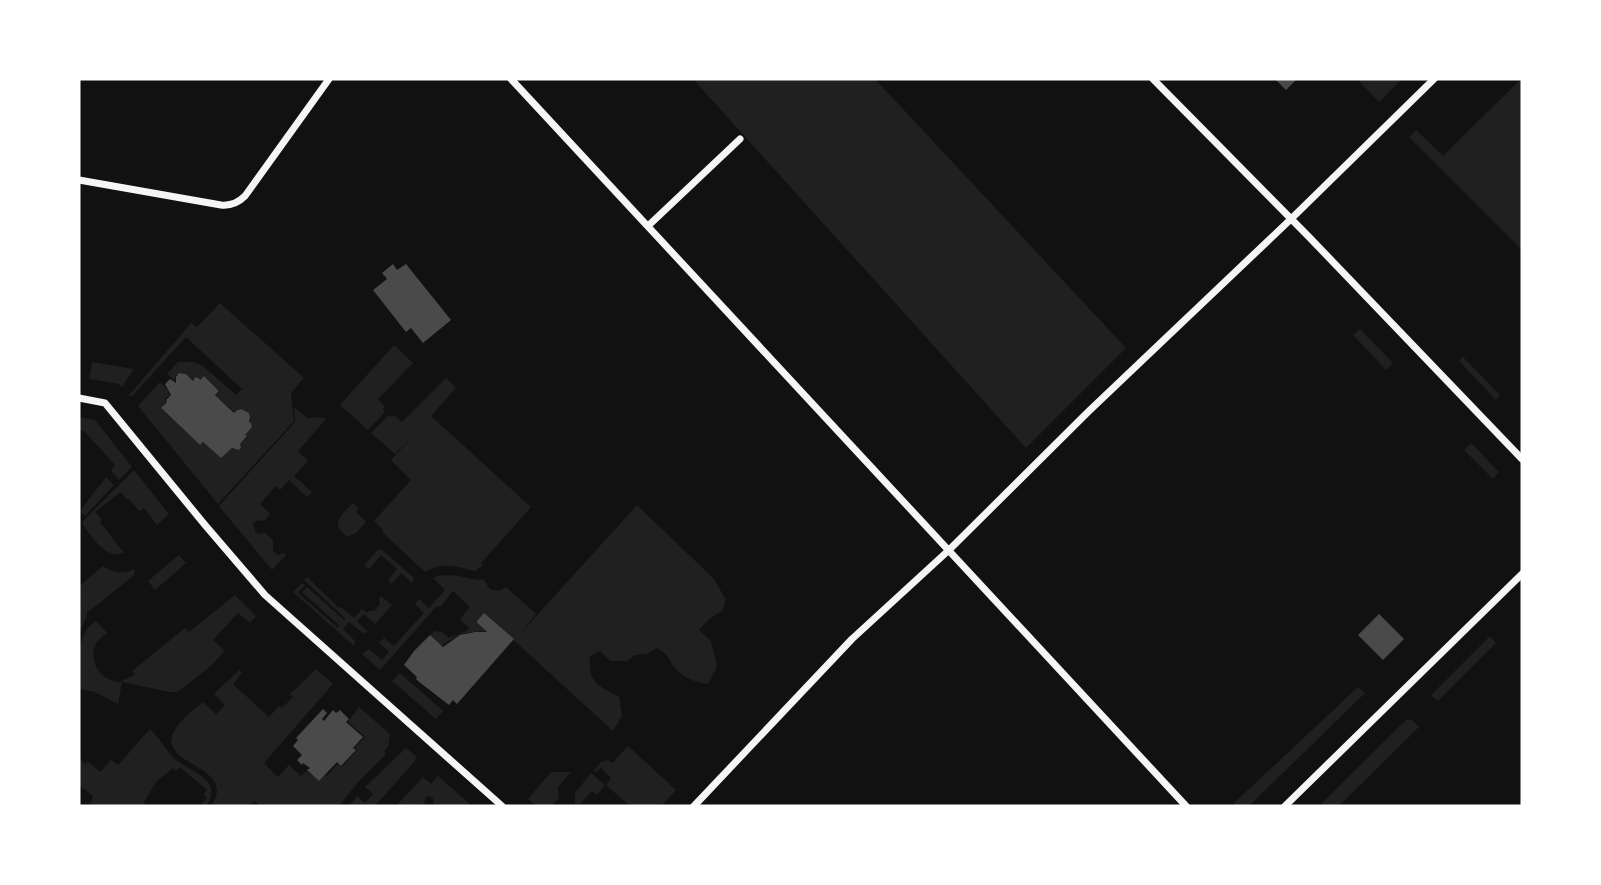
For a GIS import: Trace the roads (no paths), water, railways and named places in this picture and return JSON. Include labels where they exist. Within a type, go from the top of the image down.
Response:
[{"type":"street","points":[[79,180],[221,205],[237,203],[245,196],[328,79]]},
{"type":"street","points":[[511,79],[1186,806]]},
{"type":"street","points":[[1153,79],[1522,459]]},
{"type":"street","points":[[694,806],[852,639],[949,550],[1089,411],[1434,79]]},
{"type":"street","points":[[648,226],[740,139]]},
{"type":"street","points":[[79,398],[106,403],[265,595],[502,806]]},
{"type":"street","points":[[1285,806],[1522,574]]}]
